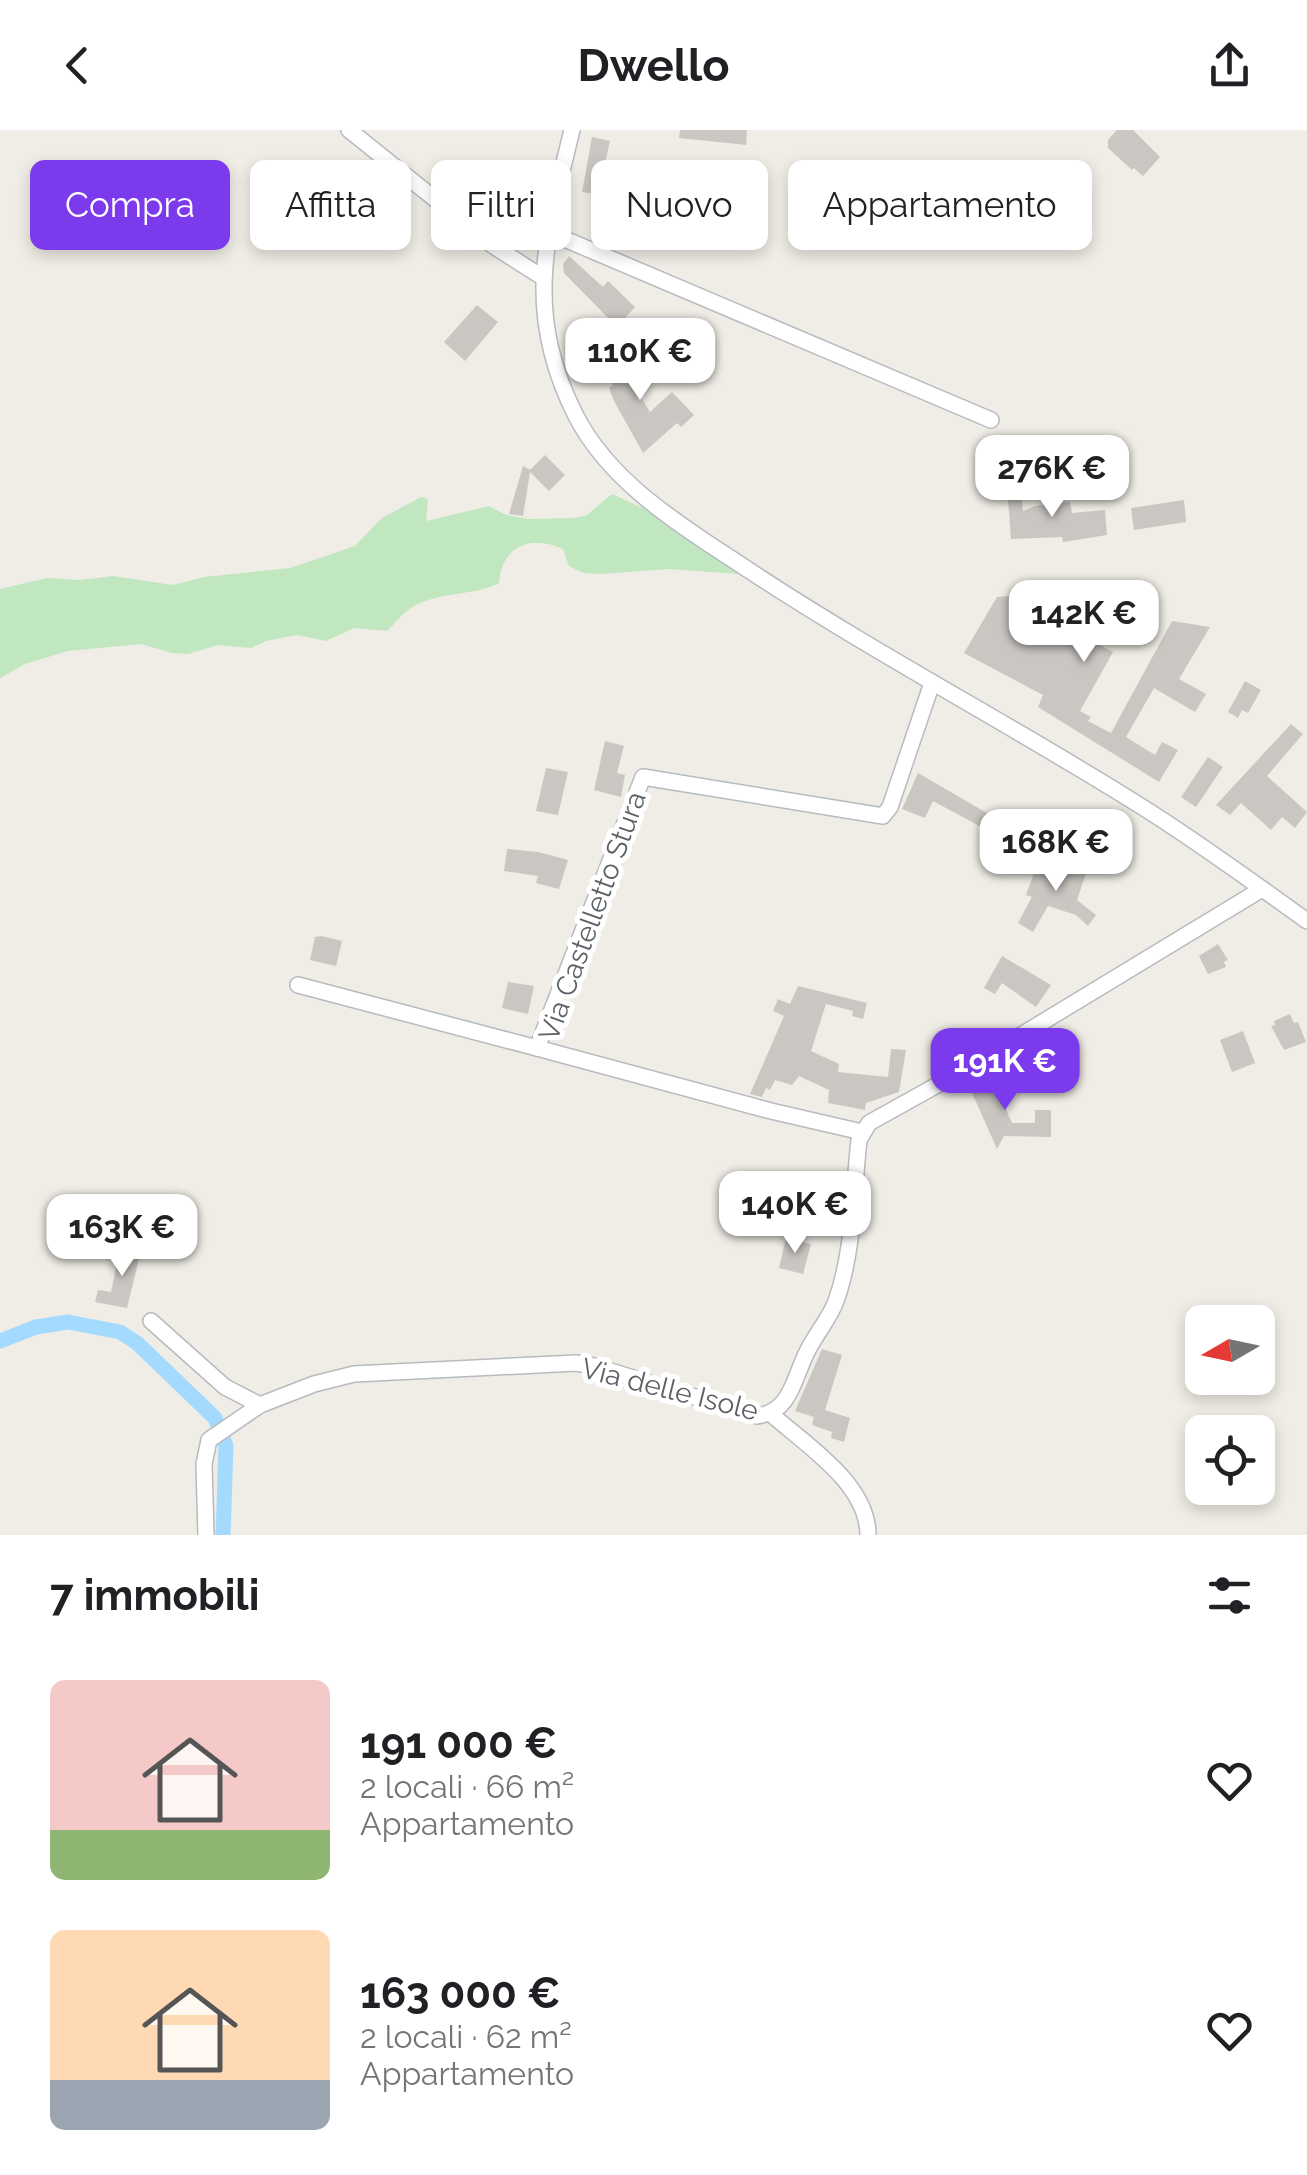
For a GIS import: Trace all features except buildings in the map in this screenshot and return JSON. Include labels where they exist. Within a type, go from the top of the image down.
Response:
[{"type":"street","points":[[348,130],[492,245],[542,277]]},
{"type":"street","points":[[565,160],[572,130]]},
{"type":"street","points":[[571,242],[991,420]]},
{"type":"street","points":[[546,250],[542,277],[546,324],[561,382],[578,419],[621,476],[735,561],[932,684],[1140,805],[1307,920]]},
{"type":"street","name":"Via Castelletto Stura","points":[[862,1132],[538,1048],[643,778],[883,816],[890,808],[932,684]]},
{"type":"street","points":[[862,1132],[869,1123],[1262,888]]},
{"type":"street","points":[[298,985],[538,1048]]},
{"type":"street","name":"Via delle Isole","points":[[206,1535],[204,1464],[209,1440],[260,1405],[314,1384],[354,1374],[519,1368],[564,1362],[594,1366],[757,1416],[771,1414],[785,1402],[807,1351],[836,1304],[846,1264],[858,1140],[862,1132]]},
{"type":"street","points":[[151,1321],[225,1388],[260,1405]]},
{"type":"street","points":[[771,1414],[841,1477],[858,1499],[868,1535]]},
{"type":"green space","points":[[612,494],[645,509],[739,574],[669,569],[583,573],[569,566],[563,549],[529,543],[506,560],[499,583],[421,603],[387,631],[354,628],[326,641],[297,635],[251,648],[218,645],[188,654],[141,644],[68,651],[25,664],[0,678],[0,589],[47,578],[113,576],[173,585],[204,577],[290,568],[355,546],[382,518],[421,497],[428,499],[426,521],[489,506],[506,515],[528,519],[574,518],[587,515]]},
{"type":"waterway","points":[[0,1341],[36,1327],[68,1322],[120,1332],[137,1343],[215,1418],[226,1446],[223,1535]]}]
